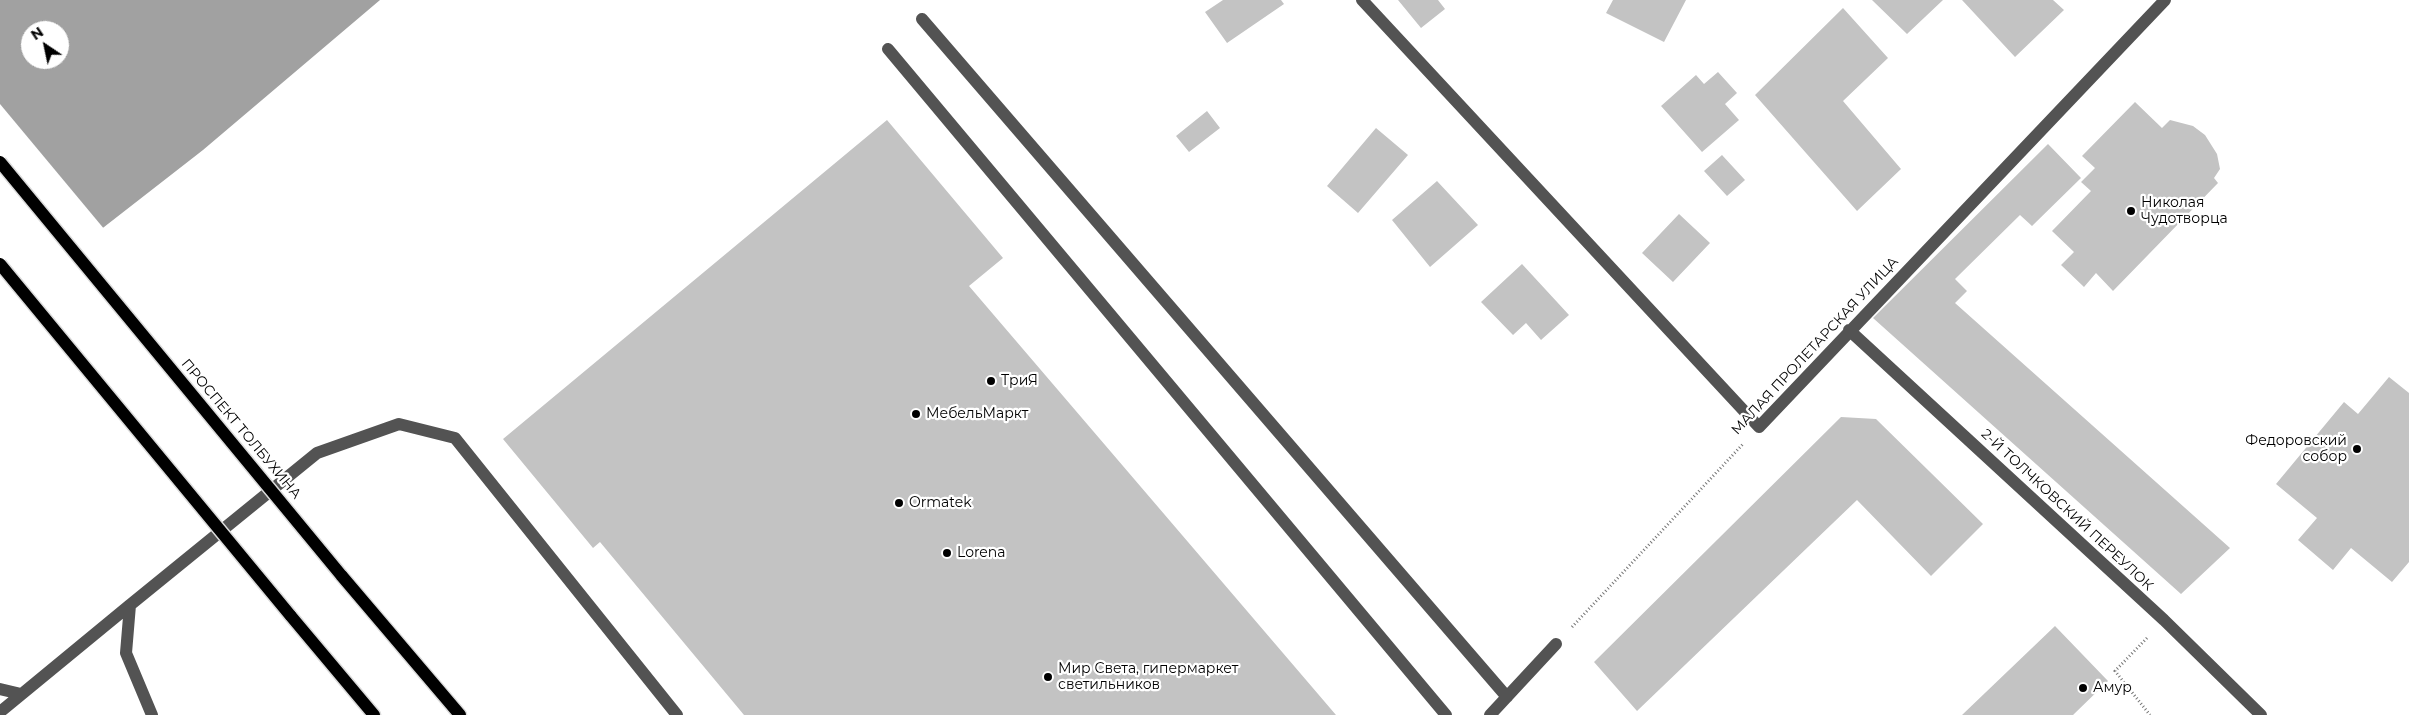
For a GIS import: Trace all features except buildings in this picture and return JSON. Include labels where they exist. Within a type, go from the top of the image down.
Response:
[{"type":"main road","name":"ПРОСПЕКТ ТОЛБУХИНА","points":[[0,162],[460,715]]},
{"type":"main road","points":[[0,264],[374,715]]},
{"type":"street","points":[[1362,0],[1759,427]]},
{"type":"street","name":"МАЛАЯ ПРОЛЕТАРСКАЯ УЛИЦА","points":[[1759,427],[1849,330],[2165,0]]},
{"type":"street","points":[[922,19],[1507,697]]},
{"type":"street","points":[[888,49],[1446,715]]},
{"type":"street","name":"2-Й ТОЛЧКОВСКИЙ ПЕРЕУЛОК","points":[[1849,330],[2164,620],[2261,715]]},
{"type":"street","points":[[0,712],[317,453],[399,424],[455,438],[677,715]]},
{"type":"street","points":[[130,605],[126,653],[152,715]]},
{"type":"street","points":[[1490,715],[1556,644]]},
{"type":"street","points":[[0,689],[21,694]]},
{"type":"path","name":"МАЛАЯ ПРОЛЕТАРСКАЯ УЛИЦА","points":[[1556,644],[1759,427]]},
{"type":"path","points":[[2150,715],[2116,671],[2164,620]]},
{"type":"shaded area","points":[[0,0],[380,0],[203,150],[0,308]]},
{"type":"pier","points":[[0,104],[105,230],[0,311]]},
{"type":"place","name":"Николая Чудотворца","points":[[2131,211]]},
{"type":"place","name":"ТриЯ","points":[[991,381]]},
{"type":"place","name":"МебельМаркт","points":[[916,414]]},
{"type":"place","name":"Федоровский собор","points":[[2357,449]]},
{"type":"place","name":"Ormatek","points":[[899,503]]},
{"type":"place","name":"Lorena","points":[[947,553]]},
{"type":"place","name":"Мир Света, гипермаркет светильников","points":[[1048,677]]},
{"type":"place","name":"Амур","points":[[2083,688]]}]
